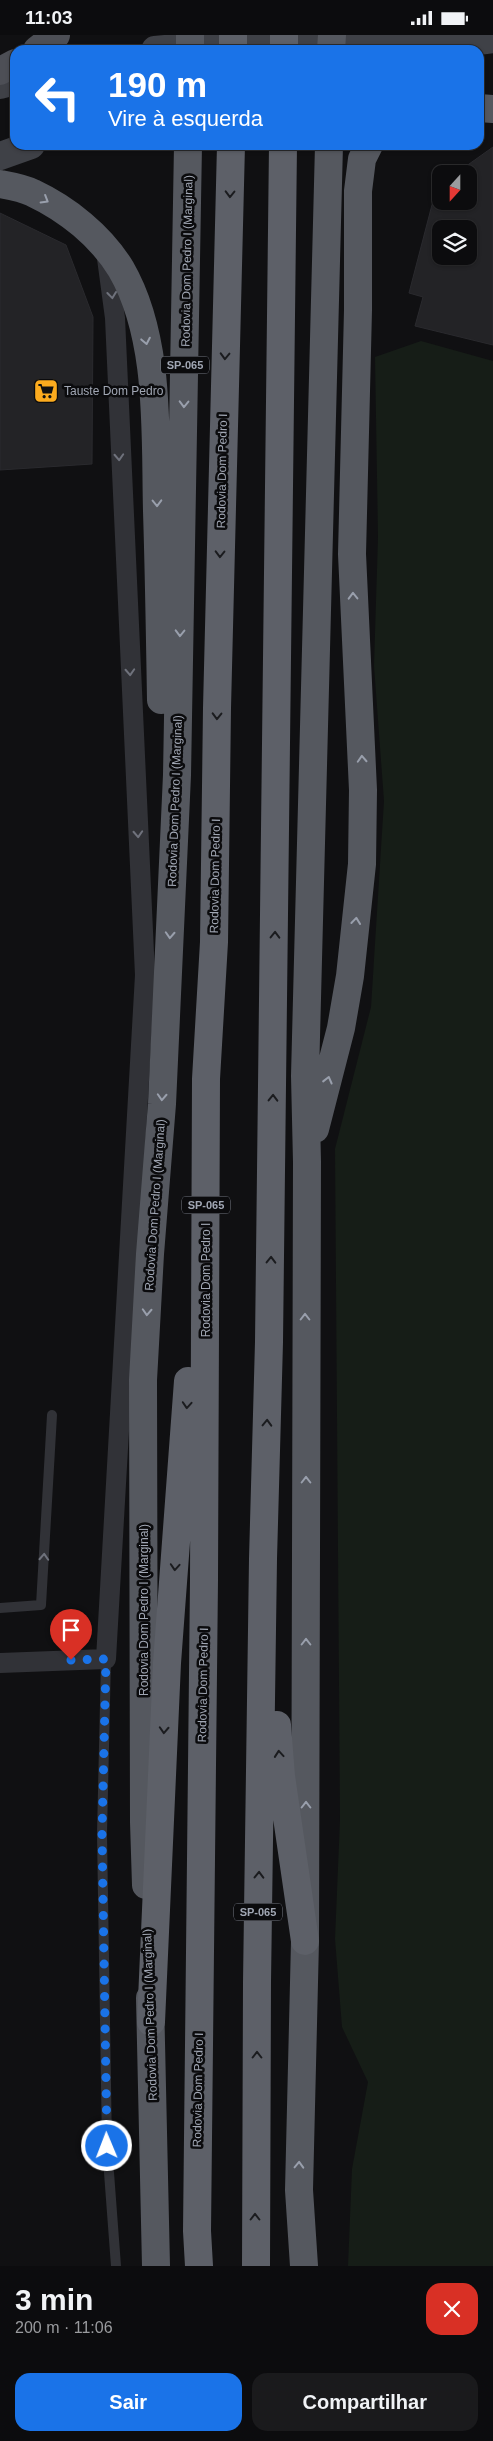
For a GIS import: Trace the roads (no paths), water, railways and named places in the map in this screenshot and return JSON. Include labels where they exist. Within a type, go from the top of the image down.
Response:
[{"type":"highway","name":"Rodovia Dom Pedro I (Marginal)","points":[[156,2266],[151,2022],[144,1822],[143,1380],[150,1254],[162,1104],[178,775],[188,150]]},
{"type":"highway","name":"Rodovia Dom Pedro I","points":[[199,2266],[197,2221],[204,1580],[206,1079],[214,942],[217,688],[231,150]]},
{"type":"highway","name":"SP-065","points":[[256,2266],[257,1992],[263,1559],[270,1342],[283,150]]},
{"type":"highway","points":[[304,2266],[298,2190],[305,1941],[307,1161],[305,1076],[330,150]]},
{"type":"highway","points":[[307,1161],[341,1028],[350,976],[362,864],[363,790],[352,554],[358,310],[358,191],[362,159],[366,150]]},
{"type":"highway","points":[[0,184],[32,192],[73,217],[105,247],[121,270],[135,303],[146,340],[155,410],[163,757],[172,904]]},
{"type":"highway","points":[[151,2022],[167,1663],[206,1147]]},
{"type":"highway","points":[[263,1559],[281,1776],[305,1941]]},
{"type":"main road","points":[[43,45],[56,35]]},
{"type":"main road","points":[[262,45],[441,44],[493,39]]},
{"type":"main road","points":[[0,156],[17,150]]},
{"type":"street","points":[[0,1663],[106,1659],[145,975],[115,318],[105,247]]},
{"type":"lane","points":[[0,1609],[41,1605],[52,1415]]},
{"type":"lane","points":[[106,1659],[102,1834],[106,2117],[116,2266]]},
{"type":"place","name":"Tauste Dom Pedro","points":[[46,391]]}]
